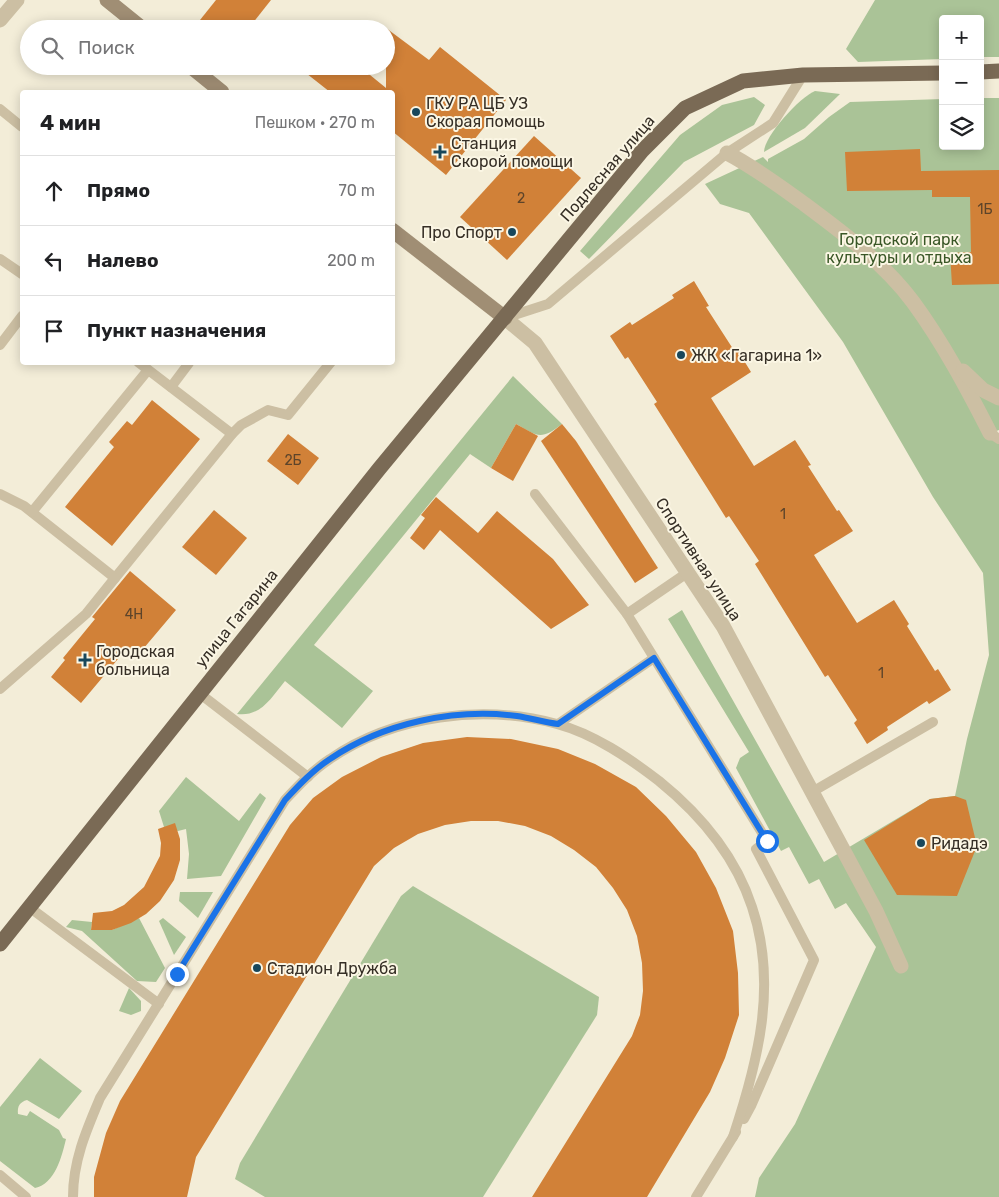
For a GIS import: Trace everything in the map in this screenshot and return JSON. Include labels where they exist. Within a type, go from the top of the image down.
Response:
[{"type":"main road","points":[[108,0],[132,20]]},
{"type":"main road","points":[[984,72],[999,71]]},
{"type":"main road","name":"Подлесная улица","points":[[505,318],[642,151],[685,108],[743,81],[803,75],[939,72]]},
{"type":"main road","points":[[201,75],[220,90]]},
{"type":"main road","name":"Спортивная улица","points":[[395,232],[505,318]]},
{"type":"main road","name":"улица Гагарина","points":[[0,944],[379,469],[505,318]]},
{"type":"street","points":[[0,20],[16,0]]},
{"type":"street","points":[[727,152],[752,166],[818,214],[882,266],[912,301],[946,352],[995,436]]},
{"type":"street","name":"Спортивная улица","points":[[505,318],[535,343],[723,626],[876,911],[901,966]]},
{"type":"street","points":[[946,352],[972,380],[999,398]]},
{"type":"lane","points":[[505,318],[548,304],[727,152],[773,123],[803,75]]},
{"type":"lane","points":[[0,110],[20,125]]},
{"type":"lane","points":[[0,258],[20,273]]},
{"type":"lane","points":[[0,345],[20,319]]},
{"type":"lane","points":[[142,365],[232,434]]},
{"type":"lane","points":[[171,387],[188,365]]},
{"type":"lane","points":[[0,689],[86,614],[241,425],[268,410],[288,415],[329,365]]},
{"type":"lane","points":[[32,512],[148,370]]},
{"type":"lane","points":[[0,494],[32,512],[115,578]]},
{"type":"lane","points":[[535,494],[627,614],[767,841],[756,849],[814,960],[752,1106],[696,1197]]},
{"type":"lane","points":[[627,614],[687,573]]},
{"type":"lane","points":[[558,724],[654,658]]},
{"type":"lane","points":[[199,693],[308,777]]},
{"type":"lane","points":[[73,1197],[73,1175],[82,1142],[100,1098],[285,800],[330,758],[383,732],[412,723],[483,714],[517,716],[558,724],[600,742],[643,769],[684,801],[718,839],[738,872],[752,908],[763,953],[765,1006],[750,1088],[733,1137]]},
{"type":"lane","points":[[812,792],[933,722]]},
{"type":"lane","points":[[29,908],[159,1004]]},
{"type":"lane","points":[[0,1175],[26,1197]]},
{"type":"green space","points":[[875,0],[999,0],[999,57],[984,57],[984,15],[939,15],[939,59],[858,62],[846,49]]},
{"type":"green space","points":[[815,91],[840,94],[805,128],[764,152],[776,127],[792,109]]},
{"type":"green space","points":[[754,97],[765,105],[754,125],[684,162],[589,259],[580,251],[680,135],[722,105]]},
{"type":"green space","name":"Городской парк культуры и отдыха","points":[[984,98],[999,98],[999,430],[991,433],[999,439],[999,1197],[755,1197],[759,1178],[795,1124],[876,947],[846,903],[835,909],[819,879],[809,884],[789,847],[781,851],[736,768],[740,758],[749,752],[668,619],[682,610],[824,862],[930,799],[955,796],[967,739],[989,655],[983,573],[933,497],[843,342],[749,213],[720,204],[705,184],[763,157],[768,162],[768,159],[804,139],[850,102],[939,99],[939,150],[984,150]]},
{"type":"green space","points":[[513,376],[562,424],[549,433],[539,435],[516,424],[491,468],[470,454],[314,645],[373,691],[342,728],[285,681],[265,705],[253,712],[237,714]]},
{"type":"green space","points":[[186,777],[239,821],[260,793],[266,798],[221,876],[187,879],[189,854],[186,829],[178,831],[164,827],[159,811]]},
{"type":"green space","points":[[413,886],[599,997],[597,1015],[483,1197],[265,1197],[235,1179],[240,1163],[401,896]]},
{"type":"green space","points":[[180,892],[213,892],[198,918],[179,901]]},
{"type":"green space","points":[[139,918],[165,968],[156,982],[137,981],[82,931],[66,927],[72,920],[92,922],[91,930],[112,930]]},
{"type":"green space","points":[[163,918],[186,937],[174,955],[159,921]]},
{"type":"green space","points":[[129,988],[141,1001],[141,1011],[131,1015],[119,1011]]},
{"type":"green space","points":[[40,1058],[82,1091],[59,1119],[27,1100],[21,1103],[19,1107],[18,1114],[27,1116],[30,1111],[59,1130],[63,1138],[66,1139],[60,1161],[53,1175],[48,1181],[35,1188],[0,1161],[0,1107]]},
{"type":"building","points":[[216,0],[271,0],[255,20],[200,20]]},
{"type":"building","points":[[395,35],[429,60],[440,47],[506,100],[446,175],[395,133],[395,90],[327,90],[308,75],[370,75],[386,88],[386,75],[395,75]]},
{"type":"building","points":[[534,136],[581,178],[507,260],[460,217]]},
{"type":"building","points":[[920,149],[921,171],[999,170],[999,284],[952,285],[950,253],[971,252],[970,197],[932,197],[932,190],[847,191],[845,152]]},
{"type":"building","points":[[694,281],[709,306],[706,307],[735,352],[738,351],[751,372],[711,398],[754,466],[795,440],[811,465],[808,466],[837,511],[839,510],[853,531],[814,555],[857,623],[894,600],[909,624],[907,626],[935,671],[938,669],[951,690],[929,704],[927,701],[887,727],[888,730],[867,744],[854,723],[857,720],[828,675],[825,677],[755,564],[759,561],[729,516],[726,518],[654,404],[657,402],[628,357],[625,359],[610,336],[630,322],[632,325],[674,298],[672,295]]},
{"type":"building","points":[[152,400],[200,439],[112,546],[65,507],[114,447],[109,442],[127,421],[132,425]]},
{"type":"building","points":[[516,424],[538,436],[513,481],[491,468]]},
{"type":"building","points":[[562,424],[576,441],[658,568],[635,583],[541,441]]},
{"type":"building","points":[[288,434],[319,458],[298,485],[267,461]]},
{"type":"building","points":[[436,497],[478,533],[497,511],[553,559],[589,605],[551,629],[440,530],[424,550],[410,538],[425,518],[421,515]]},
{"type":"building","points":[[214,510],[247,538],[216,575],[182,547]]},
{"type":"building","points":[[130,571],[176,610],[138,655],[128,647],[81,703],[51,677],[65,660],[63,658],[95,619],[92,617]]},
{"type":"building","name":"Стадион Дружба","points":[[467,737],[511,739],[558,749],[595,764],[636,787],[666,816],[696,852],[716,888],[733,931],[738,973],[739,1015],[725,1058],[710,1092],[647,1197],[532,1197],[632,1036],[640,1015],[643,991],[642,963],[637,936],[627,910],[613,888],[596,867],[574,850],[551,836],[525,826],[498,821],[471,821],[445,825],[418,834],[394,848],[374,866],[196,1157],[187,1197],[94,1197],[94,1177],[106,1133],[120,1101],[290,825],[313,798],[342,777],[381,757],[423,743]]},
{"type":"building","name":"Ридадэ","points":[[955,796],[966,800],[977,846],[957,896],[897,895],[864,840],[930,799]]},
{"type":"building","points":[[175,823],[180,839],[180,860],[174,880],[160,901],[146,914],[131,923],[112,930],[91,930],[93,913],[112,911],[124,905],[144,887],[160,856],[161,843],[158,829]]},
{"type":"place","name":"ГКУ РА ЦБ УЗ Скорая помощь","points":[[416,112]]},
{"type":"place","name":"Станция Скорой помощи","points":[[440,152]]},
{"type":"place","name":"Про Спорт","points":[[512,232]]},
{"type":"place","name":"ЖК «Гагарина 1»","points":[[681,355]]},
{"type":"place","name":"Городская больница","points":[[85,660]]},
{"type":"place","name":"Ридадэ","points":[[921,843]]},
{"type":"place","name":"Стадион Дружба","points":[[257,968]]},
{"type":"route","points":[[177,974],[285,800],[330,758],[383,732],[412,723],[447,717],[483,714],[517,716],[558,724],[654,658],[767,841]]}]
